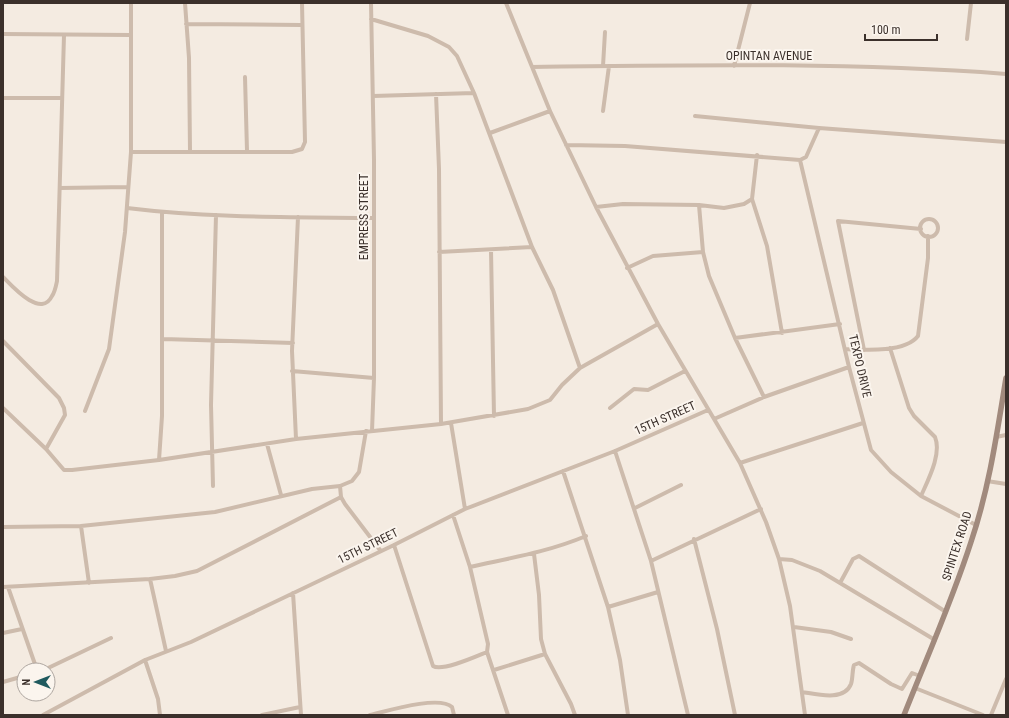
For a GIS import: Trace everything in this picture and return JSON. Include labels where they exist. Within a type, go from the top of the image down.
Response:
[{"type":"main road","name":"SPINTEX ROAD","points":[[904,715],[946,612],[976,525],[988,481],[1003,407],[1006,378]]},
{"type":"street","points":[[85,411],[105,361],[111,338],[127,208],[131,152],[131,3]]},
{"type":"street","points":[[185,3],[189,58],[190,151]]},
{"type":"street","points":[[131,152],[298,151],[305,146],[301,25],[302,3]]},
{"type":"street","name":"EMPRESS STREET","points":[[372,3],[374,378],[372,431]]},
{"type":"street","points":[[506,3],[550,111],[627,268],[685,371],[740,463],[761,509],[779,559],[794,628],[805,715]]},
{"type":"street","points":[[734,66],[750,3]]},
{"type":"street","points":[[967,39],[971,3]]},
{"type":"street","points":[[371,19],[428,36],[449,47],[459,60],[490,133],[532,247],[553,290],[580,368]]},
{"type":"street","points":[[186,24],[301,25]]},
{"type":"street","points":[[603,66],[605,32]]},
{"type":"street","points":[[3,34],[130,35]]},
{"type":"street","points":[[3,278],[30,302],[36,304],[43,303],[52,297],[57,281],[64,35]]},
{"type":"street","points":[[603,112],[609,66]]},
{"type":"street","name":"OPINTAN AVENUE","points":[[532,67],[734,66],[917,68],[1006,74]]},
{"type":"street","points":[[245,77],[247,151]]},
{"type":"street","points":[[373,96],[474,93]]},
{"type":"street","points":[[436,94],[441,424]]},
{"type":"street","points":[[3,98],[62,98]]},
{"type":"street","points":[[490,133],[550,111]]},
{"type":"street","points":[[695,116],[819,128],[1006,142]]},
{"type":"street","points":[[566,145],[625,146],[757,155],[800,160],[806,157],[819,128]]},
{"type":"street","points":[[757,155],[752,199],[767,246],[782,333]]},
{"type":"street","name":"TEXPO DRIVE","points":[[800,160],[849,367],[871,450],[876,458],[921,496],[976,525]]},
{"type":"street","points":[[60,188],[128,187]]},
{"type":"street","points":[[596,206],[623,204],[699,205],[724,208],[736,206],[752,199]]},
{"type":"street","points":[[699,205],[704,252],[709,276],[735,338],[764,397]]},
{"type":"street","points":[[127,208],[162,213],[373,218]]},
{"type":"street","points":[[159,460],[162,416],[163,339],[162,213]]},
{"type":"street","points":[[213,486],[211,405],[216,215]]},
{"type":"street","points":[[296,439],[292,371],[298,217]]},
{"type":"street","points":[[864,350],[838,221],[920,229],[922,233],[928,236],[933,236],[937,231],[937,224],[934,220],[928,219],[924,221],[920,229]]},
{"type":"street","points":[[845,349],[864,350],[890,348],[908,344],[918,336],[928,258],[928,236]]},
{"type":"street","points":[[439,252],[532,247]]},
{"type":"street","points":[[491,250],[494,416]]},
{"type":"street","points":[[627,268],[653,256],[704,252]]},
{"type":"street","points":[[3,408],[46,449],[64,470],[159,460],[296,439],[450,423],[494,416],[541,405],[550,400],[562,385],[580,368],[658,324]]},
{"type":"street","points":[[735,338],[782,333],[840,324]]},
{"type":"street","points":[[163,339],[213,342],[226,340],[293,343]]},
{"type":"street","points":[[3,341],[58,398],[64,408],[65,415],[46,449]]},
{"type":"street","points":[[890,348],[914,416],[935,436],[937,441],[936,454],[921,496]]},
{"type":"street","points":[[714,419],[764,397],[849,367]]},
{"type":"street","points":[[292,371],[374,378]]},
{"type":"street","points":[[610,408],[634,390],[648,390],[685,371]]},
{"type":"street","name":"15TH STREET","points":[[42,715],[145,660],[191,642],[380,550],[394,545],[465,509],[615,451],[708,410]]},
{"type":"street","points":[[450,423],[465,509]]},
{"type":"street","points":[[740,463],[864,423]]},
{"type":"street","points":[[3,527],[81,526],[215,512],[281,495],[320,487],[340,486],[352,481],[359,472],[366,431]]},
{"type":"street","points":[[996,437],[1006,435]]},
{"type":"street","points":[[267,444],[281,495]]},
{"type":"street","points":[[615,451],[635,508],[651,561],[688,715]]},
{"type":"street","points":[[563,471],[586,536],[608,607],[620,660],[628,715]]},
{"type":"street","points":[[988,481],[1006,484]]},
{"type":"street","points":[[635,508],[681,485]]},
{"type":"street","points":[[340,486],[341,497],[380,550]]},
{"type":"street","points":[[34,662],[5,587],[150,579],[175,576],[197,571],[341,497]]},
{"type":"street","points":[[651,561],[761,509]]},
{"type":"street","points":[[453,515],[470,567],[488,644],[487,652],[508,715]]},
{"type":"street","points":[[81,526],[89,583]]},
{"type":"street","points":[[470,567],[555,549],[586,536]]},
{"type":"street","points":[[694,540],[717,629],[735,715]]},
{"type":"street","points":[[394,545],[433,666],[438,668],[448,666],[487,652]]},
{"type":"street","points":[[534,554],[539,595],[541,639],[545,654],[571,704],[574,715]]},
{"type":"street","points":[[840,582],[853,559],[859,556],[946,612]]},
{"type":"street","points":[[779,559],[806,565],[840,582],[935,640]]},
{"type":"street","points":[[150,579],[166,651]]},
{"type":"street","points":[[608,607],[658,592]]},
{"type":"street","points":[[293,593],[301,715]]},
{"type":"street","points":[[794,628],[831,632],[851,639]]},
{"type":"street","points":[[3,633],[22,629]]},
{"type":"street","points":[[56,664],[111,638]]},
{"type":"street","points":[[494,670],[545,654]]},
{"type":"street","points":[[145,660],[158,699],[160,715]]},
{"type":"street","points":[[802,692],[829,695],[846,691],[851,684],[854,665],[859,663],[891,684],[902,689],[912,673],[920,676]]},
{"type":"street","points":[[3,682],[16,678]]},
{"type":"street","points":[[991,715],[1006,679]]},
{"type":"street","points":[[915,688],[983,715]]},
{"type":"street","points":[[370,715],[398,708],[443,702],[452,707],[454,715]]},
{"type":"street","points":[[262,715],[300,707]]}]
